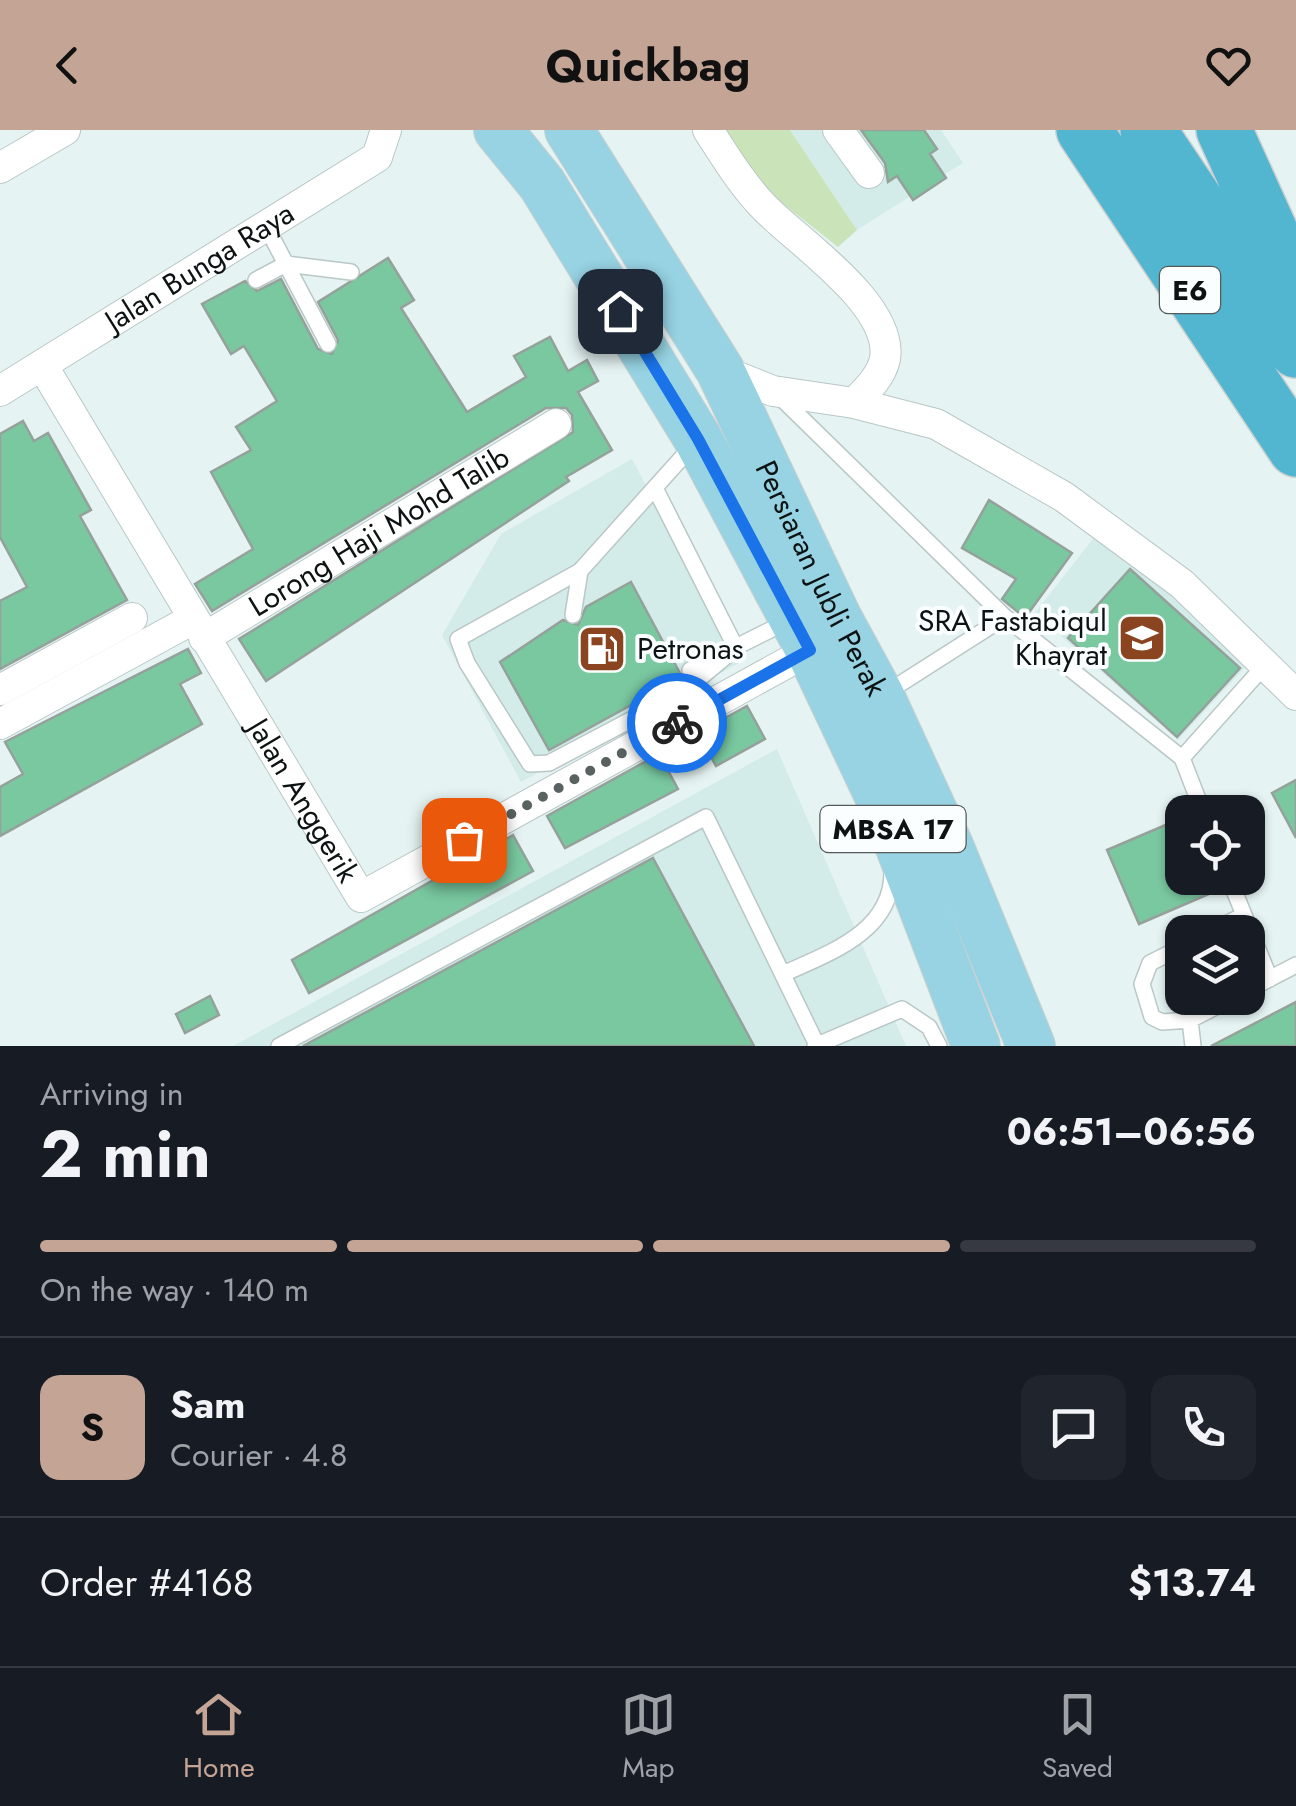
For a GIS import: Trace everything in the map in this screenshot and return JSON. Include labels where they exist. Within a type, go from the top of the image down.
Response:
[{"type":"highway","name":"E6","points":[[1084,130],[1296,449]]},
{"type":"highway","name":"E6","points":[[1148,130],[1296,350]]},
{"type":"highway","points":[[1224,130],[1296,289]]},
{"type":"main road","name":"Persiaran Jubli Perak","points":[[498,130],[542,184],[698,439],[802,634],[886,811],[976,1046]]},
{"type":"main road","points":[[516,130],[542,184]]},
{"type":"main road","name":"Persiaran Jubli Perak","points":[[569,130],[720,370],[950,848],[1031,1046]]},
{"type":"street","points":[[0,168],[65,130]]},
{"type":"street","name":"Jalan Bunga Raya","points":[[0,391],[378,157],[386,130]]},
{"type":"street","points":[[708,130],[752,194],[860,293],[877,325],[886,358],[874,383],[854,403]]},
{"type":"street","points":[[838,130],[869,173]]},
{"type":"street","name":"Jalan Anggerik","points":[[42,365],[361,897],[802,634]]},
{"type":"street","points":[[720,370],[773,391],[854,403],[936,424],[1064,497],[1182,584],[1296,696]]},
{"type":"street","name":"Lorong Haji Mohd Talib","points":[[100,652],[199,628],[556,424]]},
{"type":"street","points":[[0,724],[100,652],[132,618]]},
{"type":"street","points":[[0,690],[100,652]]},
{"type":"lane","points":[[266,226],[328,344]]},
{"type":"lane","points":[[256,280],[286,264],[351,272]]},
{"type":"lane","points":[[773,391],[1004,617],[1182,758],[1197,795]]},
{"type":"lane","points":[[698,439],[580,572],[458,639],[467,663],[530,764],[549,763],[682,693],[736,648]]},
{"type":"lane","points":[[656,490],[736,648]]},
{"type":"lane","points":[[573,615],[580,572]]},
{"type":"lane","points":[[880,696],[1004,617]]},
{"type":"lane","points":[[690,670],[736,648],[802,634]]},
{"type":"lane","points":[[1182,758],[1266,663]]},
{"type":"lane","points":[[783,974],[851,943],[878,918],[893,877],[886,811]]},
{"type":"lane","points":[[280,1046],[706,816],[816,1045],[902,1009],[928,1028],[939,1046]]},
{"type":"lane","points":[[1165,956],[1150,963],[1142,984],[1152,1017],[1162,1022],[1190,1020],[1200,1015]]},
{"type":"lane","points":[[1265,981],[1296,965]]},
{"type":"lane","points":[[1265,966],[1270,978]]},
{"type":"lane","points":[[1190,1020],[1193,1046]]},
{"type":"shaded area","points":[[790,130],[941,130],[963,163],[857,230]]},
{"type":"shaded area","points":[[632,459],[739,663],[521,782],[442,635],[501,534]]},
{"type":"shaded area","name":"SRA Fastabiqul Khayrat","points":[[1095,536],[1173,594],[1249,663],[1178,740],[1035,613]]},
{"type":"shaded area","points":[[777,749],[906,1046],[233,1046]]},
{"type":"green space","points":[[719,130],[790,130],[857,230],[838,247],[753,180]]},
{"type":"building","points":[[861,130],[924,130],[937,149],[930,154],[946,178],[913,200],[897,176],[888,182],[885,163]]},
{"type":"building","points":[[388,258],[414,300],[401,308],[467,412],[526,377],[514,356],[550,337],[568,371],[587,360],[598,381],[578,392],[612,450],[566,477],[569,481],[266,681],[239,639],[573,432],[572,415],[566,408],[546,408],[212,611],[195,584],[253,549],[211,472],[251,450],[236,427],[277,401],[244,346],[231,354],[202,304],[245,281],[257,291],[281,279],[318,349],[332,354],[338,340],[318,302]]},
{"type":"building","points":[[23,421],[34,441],[48,433],[91,510],[80,516],[127,600],[0,669],[0,601],[27,587],[0,537],[0,434]]},
{"type":"building","points":[[989,500],[1072,553],[1025,618],[1002,599],[1016,579],[962,548]]},
{"type":"building","name":"SRA Fastabiqul Khayrat","points":[[1130,569],[1240,668],[1177,737],[1068,638]]},
{"type":"building","points":[[631,582],[682,677],[549,750],[500,662],[563,620],[578,625],[586,607]]},
{"type":"building","points":[[188,649],[201,673],[180,684],[202,724],[0,836],[0,787],[23,774],[5,742]]},
{"type":"building","points":[[747,706],[765,739],[716,766],[698,733]]},
{"type":"building","points":[[659,754],[678,789],[565,848],[547,816]]},
{"type":"building","points":[[1296,780],[1296,838],[1272,793]]},
{"type":"building","points":[[1165,825],[1165,895],[1206,895],[1139,924],[1107,850]]},
{"type":"building","points":[[513,835],[533,871],[309,993],[292,960]]},
{"type":"building","points":[[653,858],[754,1046],[303,1046]]},
{"type":"building","points":[[210,996],[219,1015],[185,1033],[176,1014]]},
{"type":"building","points":[[1296,1002],[1296,1046],[1211,1046]]},
{"type":"way so far","points":[[464,840],[677,723]]},
{"type":"place","name":"SRA Fastabiqul Khayrat","points":[[1142,638]]},
{"type":"place","name":"Petronas","points":[[602,649]]},
{"type":"route","points":[[620,311],[698,439],[810,650],[677,723]]}]
